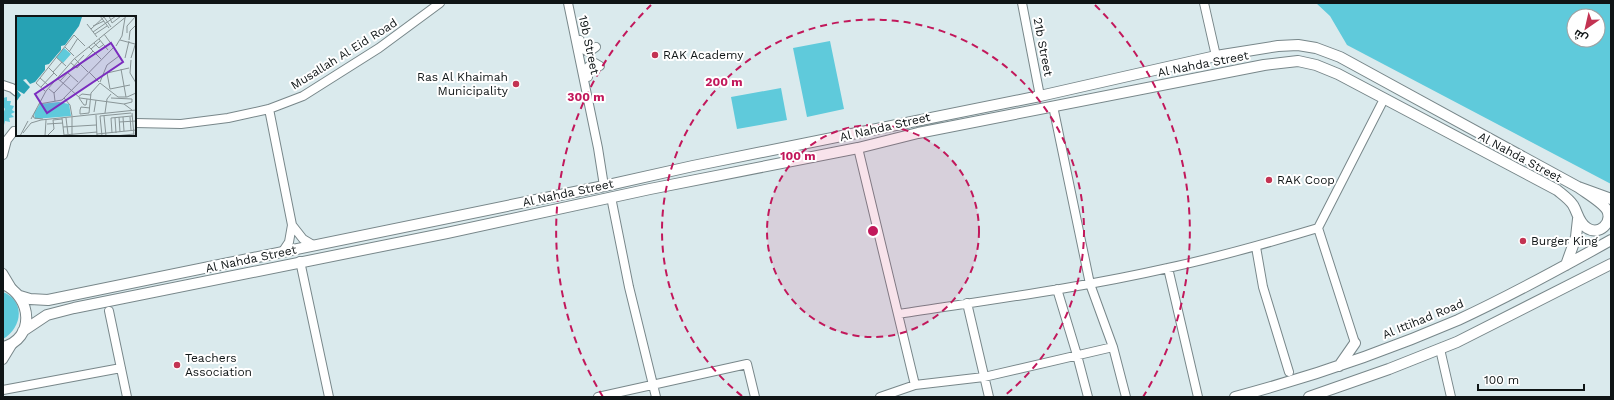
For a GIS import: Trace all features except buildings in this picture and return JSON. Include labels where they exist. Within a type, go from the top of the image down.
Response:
[{"type":"main road","name":"Al Nahda Street","points":[[3,284],[16,292],[40,300],[48,300],[460,214],[604,186],[693,166],[1040,96],[1216,56],[1278,46],[1298,45],[1316,48],[1340,57],[1578,187]]},
{"type":"main road","name":"Al Nahda Street","points":[[3,347],[15,340],[23,331],[41,318],[55,313],[447,233],[611,197],[858,148],[918,133],[1264,65],[1298,61],[1316,65],[1338,74],[1557,190],[1568,199],[1573,206],[1578,219]]},
{"type":"main road","points":[[918,133],[949,124],[951,120],[947,115]]},
{"type":"main road","points":[[1578,187],[1611,199]]},
{"type":"main road","points":[[1578,187],[1604,206],[1609,218],[1607,224],[1603,228],[1596,231],[1588,229],[1578,219]]},
{"type":"main road","points":[[447,233],[445,229],[446,224],[460,214]]},
{"type":"main road","points":[[1566,265],[1576,237],[1578,219]]},
{"type":"main road","name":"Al Ittihad Road","points":[[1235,397],[1338,366],[1459,319],[1566,265],[1611,240]]},
{"type":"main road","points":[[1309,397],[1389,369],[1457,342],[1611,264]]},
{"type":"main road","points":[[16,292],[24,304],[26,313],[26,322],[23,331]]},
{"type":"main road","points":[[1338,366],[1355,343]]},
{"type":"street","name":"Musallah Al Eid Road","points":[[136,123],[181,124],[228,118],[269,109],[304,96],[388,42],[440,3]]},
{"type":"street","points":[[568,3],[574,13],[582,47],[585,51],[589,52],[596,47]]},
{"type":"street","name":"19b Street","points":[[568,3],[598,148],[604,186]]},
{"type":"street","name":"21b Street","points":[[1022,3],[1040,96]]},
{"type":"street","points":[[1204,3],[1216,56]]},
{"type":"street","points":[[598,148],[601,140],[587,68],[590,64],[596,63],[600,66]]},
{"type":"street","points":[[3,85],[16,91]]},
{"type":"street","points":[[1355,343],[1318,228],[1384,99]]},
{"type":"street","points":[[1053,106],[1090,284],[1113,347],[1126,397]]},
{"type":"street","points":[[269,109],[292,225],[289,242],[283,251]]},
{"type":"street","points":[[3,136],[16,130]]},
{"type":"street","points":[[3,155],[8,140],[16,130]]},
{"type":"street","points":[[858,148],[916,385]]},
{"type":"street","points":[[611,197],[629,287],[656,397]]},
{"type":"street","points":[[292,225],[303,239],[313,245]]},
{"type":"street","points":[[899,314],[1090,284],[1168,268],[1256,246],[1318,228]]},
{"type":"street","points":[[1256,246],[1263,287],[1289,372]]},
{"type":"street","points":[[300,262],[329,397]]},
{"type":"street","points":[[1168,268],[1198,397]]},
{"type":"street","points":[[3,273],[16,292]]},
{"type":"street","points":[[1057,289],[1088,397]]},
{"type":"street","points":[[967,304],[989,397]]},
{"type":"street","points":[[110,311],[127,397]]},
{"type":"street","points":[[3,360],[15,340]]},
{"type":"street","points":[[880,397],[916,385],[984,377],[1113,347]]},
{"type":"street","points":[[1440,349],[1451,397]]},
{"type":"street","points":[[598,397],[747,364],[755,397]]},
{"type":"street","points":[[3,390],[121,368]]},
{"type":"shaded area","points":[[1316,3],[1611,3],[1611,184],[1347,45],[1330,16]]},
{"type":"shaded area","points":[[830,41],[844,109],[807,117],[793,48]]},
{"type":"shaded area","points":[[781,88],[787,120],[737,129],[731,97]]},
{"type":"shaded area","points":[[7,97],[7,101],[11,101],[10,105],[14,106],[12,110],[15,112],[11,114],[14,117],[9,118],[10,122],[5,121],[4,125],[3,114],[5,109],[3,106],[3,98]]},
{"type":"shaded area","points":[[3,292],[10,296],[15,302],[19,315],[14,328],[3,339]]},
{"type":"place","name":"RAK Academy","points":[[655,55]]},
{"type":"place","name":"Ras Al Khaimah Municipality","points":[[516,84]]},
{"type":"place","name":"RAK Coop","points":[[1269,180]]},
{"type":"place","name":"Burger King","points":[[1523,241]]},
{"type":"place","name":"Teachers Association","points":[[177,365]]}]
